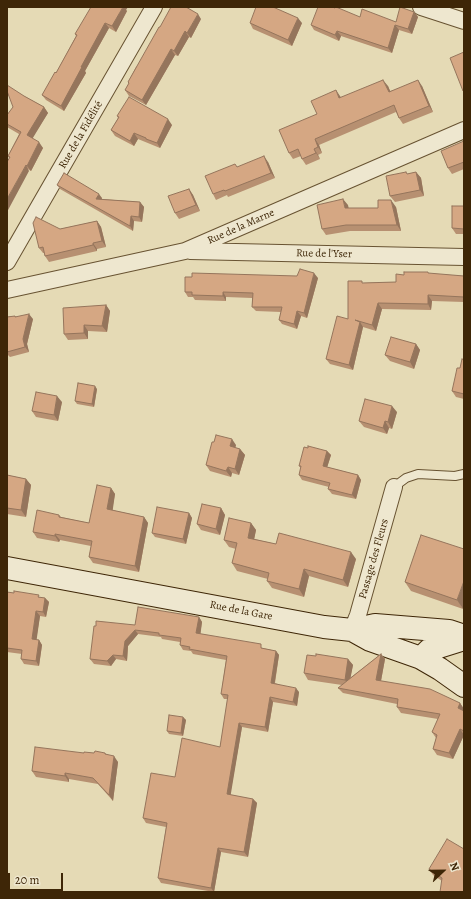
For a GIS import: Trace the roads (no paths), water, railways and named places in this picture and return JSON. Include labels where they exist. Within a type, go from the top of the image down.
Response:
[{"type":"street","name":"Rue de la Fidélité","points":[[7,262],[154,7]]},
{"type":"street","points":[[421,7],[464,21]]},
{"type":"street","name":"Rue de la Marne","points":[[7,290],[185,251],[464,130]]},
{"type":"street","name":"Rue de l'Yser","points":[[185,251],[464,257]]},
{"type":"street","name":"Passage des Fleurs","points":[[352,630],[358,614],[394,487]]},
{"type":"street","name":"Rue de la Gare","points":[[7,568],[324,627],[352,630],[370,640],[421,658],[464,686]]},
{"type":"street","points":[[352,630],[374,625],[449,631],[464,637]]},
{"type":"street","points":[[421,658],[429,650],[464,637]]},
{"type":"lane","points":[[394,487],[406,478],[418,474],[455,476],[464,474]]}]
